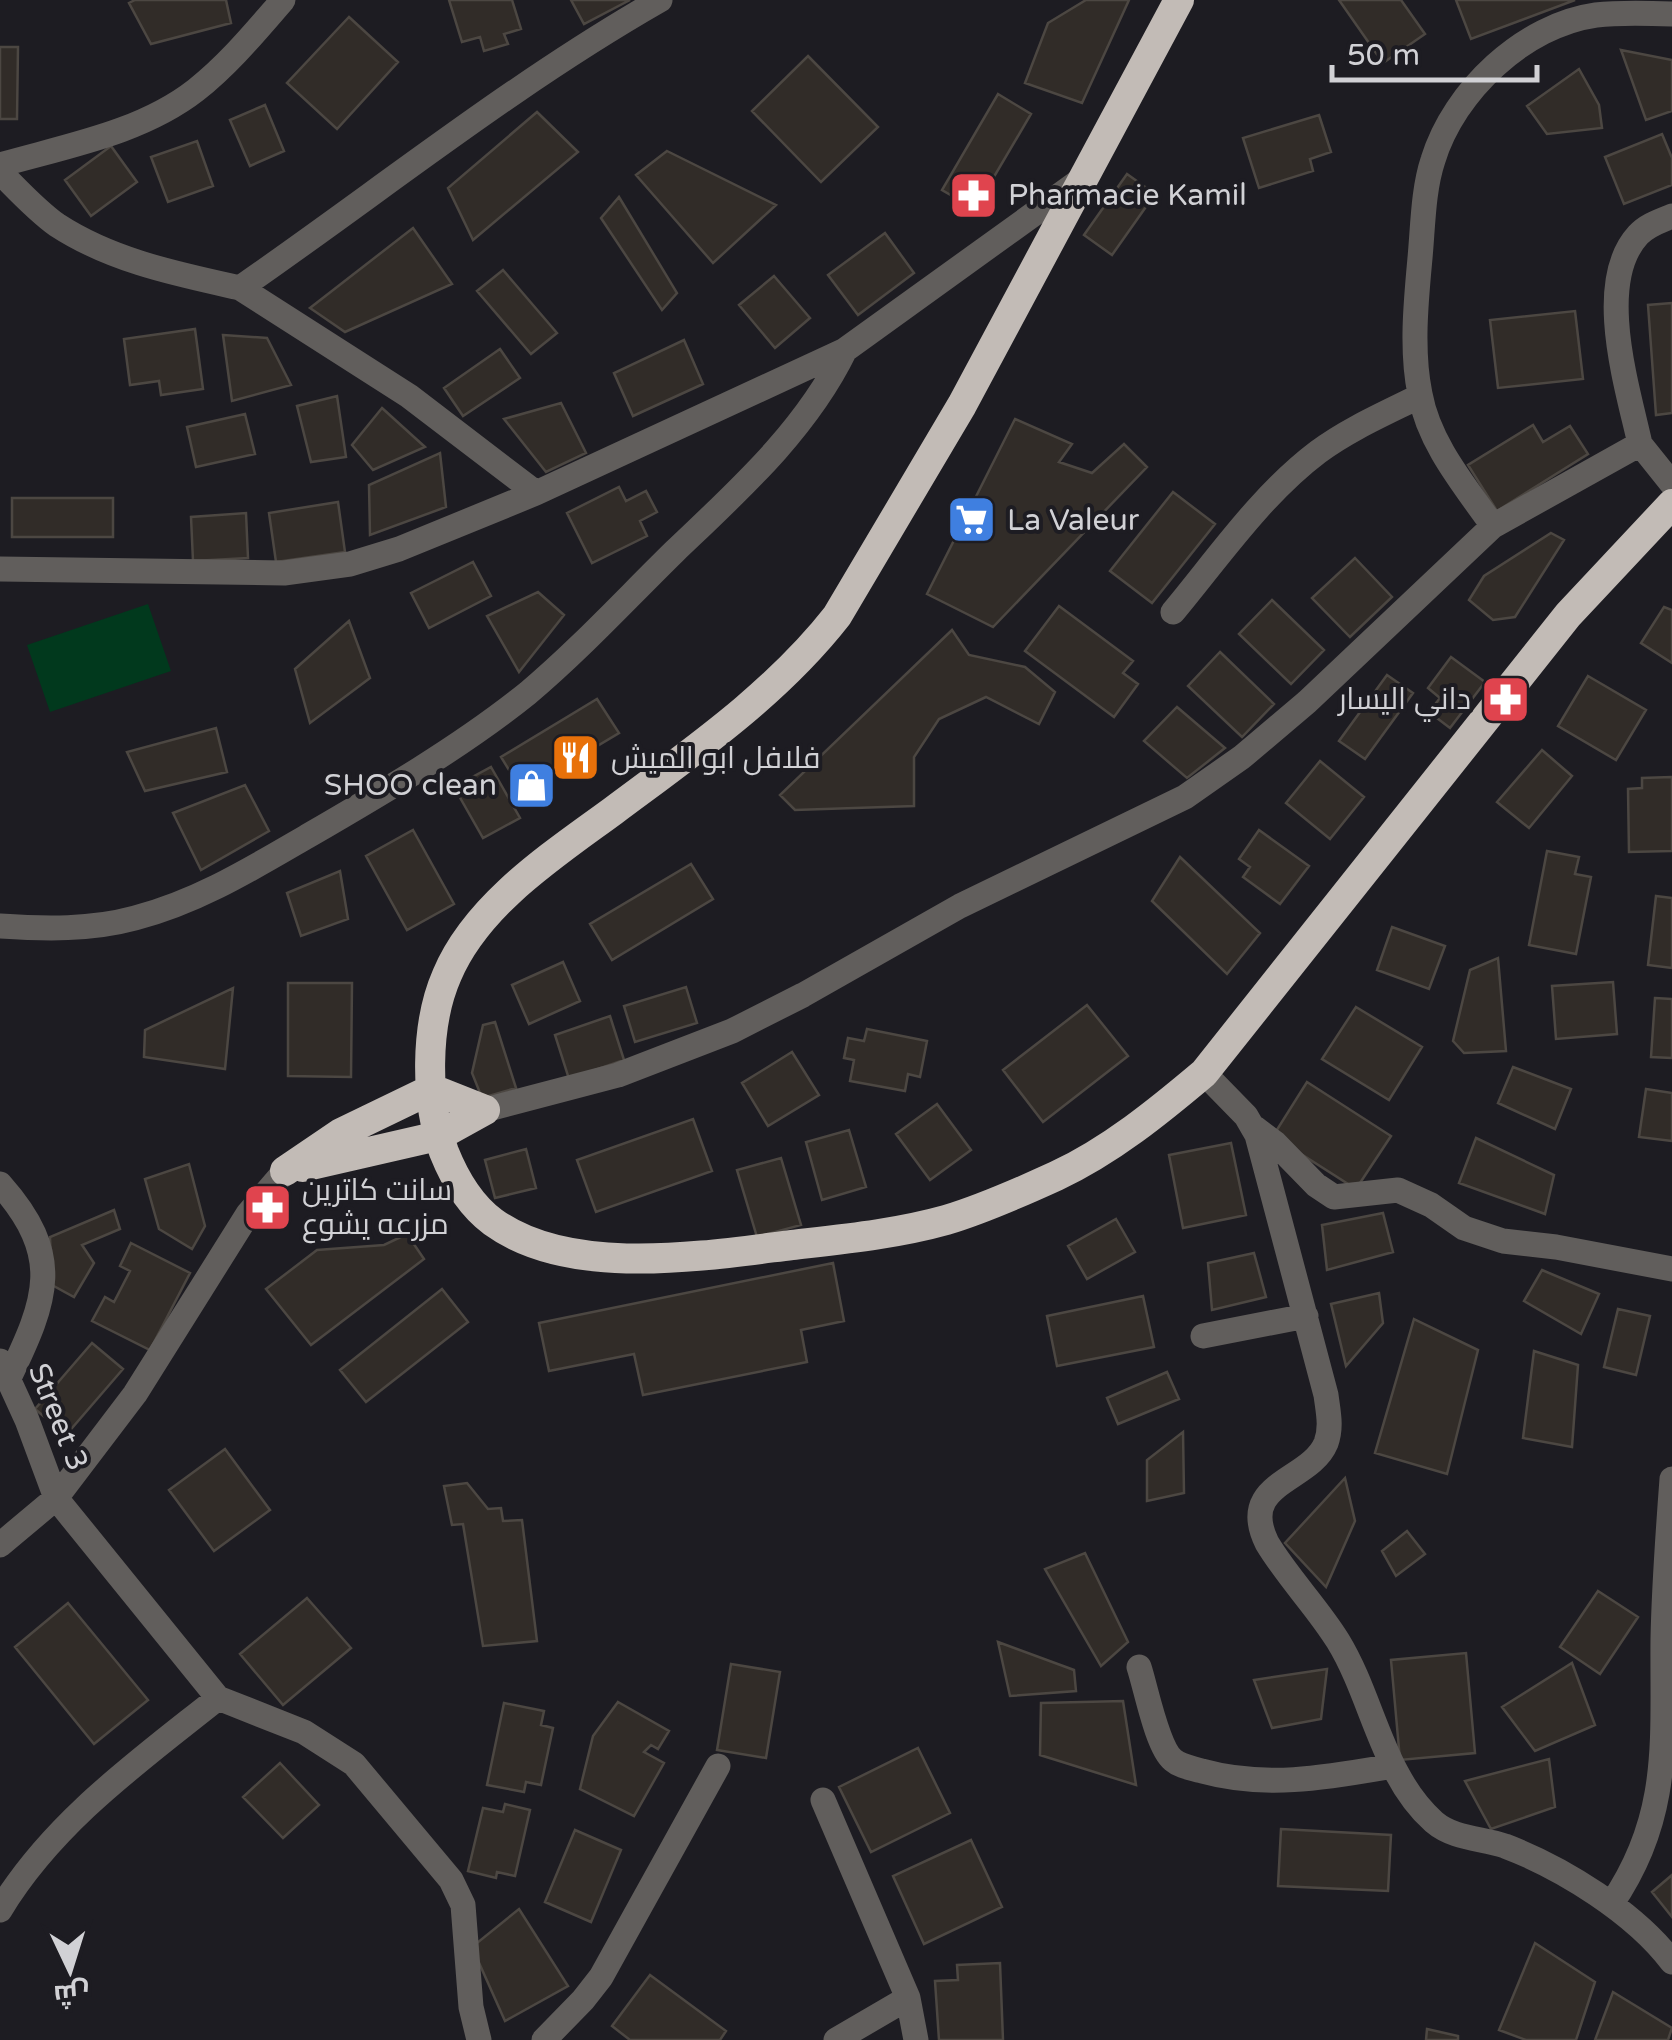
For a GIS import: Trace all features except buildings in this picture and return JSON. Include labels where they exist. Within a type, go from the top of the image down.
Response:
[{"type":"highway","points":[[1179,0],[962,406],[856,586],[815,644],[718,733],[506,896],[458,954],[436,1008],[432,1089],[438,1136],[450,1166],[478,1209],[517,1235],[584,1255],[630,1260],[694,1256],[881,1234],[952,1218],[1059,1174],[1104,1148],[1164,1107],[1204,1073],[1568,615],[1672,504]]},
{"type":"highway","points":[[285,1171],[341,1133],[432,1089],[485,1110]]},
{"type":"highway","points":[[285,1171],[438,1136],[485,1110]]},
{"type":"street","points":[[284,0],[215,74],[168,108],[116,132],[0,168],[39,210],[88,242],[139,263],[240,288],[409,396],[536,493]]},
{"type":"street","points":[[240,288],[492,106],[660,0]]},
{"type":"street","points":[[1493,526],[1444,456],[1420,396],[1416,346],[1418,283],[1433,160],[1460,106],[1517,48],[1593,15],[1672,14]]},
{"type":"street","points":[[0,570],[239,573],[315,570],[399,549],[536,493],[846,350],[1085,177]]},
{"type":"street","points":[[1672,216],[1637,236],[1617,290],[1623,369],[1640,444],[1672,484]]},
{"type":"street","points":[[0,926],[103,925],[198,896],[356,808],[478,728],[574,652],[776,452],[820,395],[846,350]]},
{"type":"street","points":[[1173,612],[1265,501],[1293,474],[1333,442],[1420,396]]},
{"type":"street","points":[[485,1110],[618,1075],[732,1032],[960,906],[1185,797],[1307,702],[1493,526],[1640,444]]},
{"type":"street","points":[[1204,1073],[1240,1109],[1261,1146],[1326,1394],[1328,1436],[1317,1456],[1267,1497],[1259,1513],[1258,1524],[1276,1559],[1339,1643],[1393,1766],[1430,1817],[1448,1832],[1503,1846],[1612,1903],[1650,1936],[1672,1962]]},
{"type":"street","points":[[1252,1126],[1334,1197],[1398,1190],[1431,1205],[1464,1228],[1502,1241],[1672,1269]]},
{"type":"street","points":[[0,1546],[56,1498],[135,1394],[248,1214],[285,1171]]},
{"type":"street","points":[[0,1184],[33,1228],[42,1262],[37,1313],[4,1370]]},
{"type":"street","points":[[1203,1336],[1306,1316]]},
{"type":"street","name":"Street 3","points":[[4,1370],[56,1498],[218,1698]]},
{"type":"street","points":[[1612,1903],[1638,1858],[1660,1790],[1664,1565],[1672,1479]]},
{"type":"street","points":[[1139,1666],[1164,1747],[1182,1765],[1224,1777],[1282,1782],[1393,1766]]},
{"type":"street","points":[[0,1910],[38,1857],[70,1823],[118,1778],[218,1698],[304,1732],[354,1764],[451,1880],[463,1905],[471,2006],[479,2040]]},
{"type":"street","points":[[544,2040],[584,2000],[600,1977],[718,1766]]},
{"type":"street","points":[[823,1800],[908,1998],[916,2040]]},
{"type":"street","points":[[836,2040],[908,1998]]},
{"type":"green space","points":[[148,604],[171,671],[50,712],[27,645]]},
{"type":"place","name":"Pharmacie Kamil","points":[[973,195]]},
{"type":"place","name":"La Valeur","points":[[972,520]]},
{"type":"place","name":"داني اليسار","points":[[1506,699]]},
{"type":"place","name":"فلافل ابو الميش","points":[[576,758]]},
{"type":"place","name":"SHOO clean","points":[[532,785]]},
{"type":"place","name":"سانت كاترين مزرعه يشوع","points":[[267,1207]]}]
